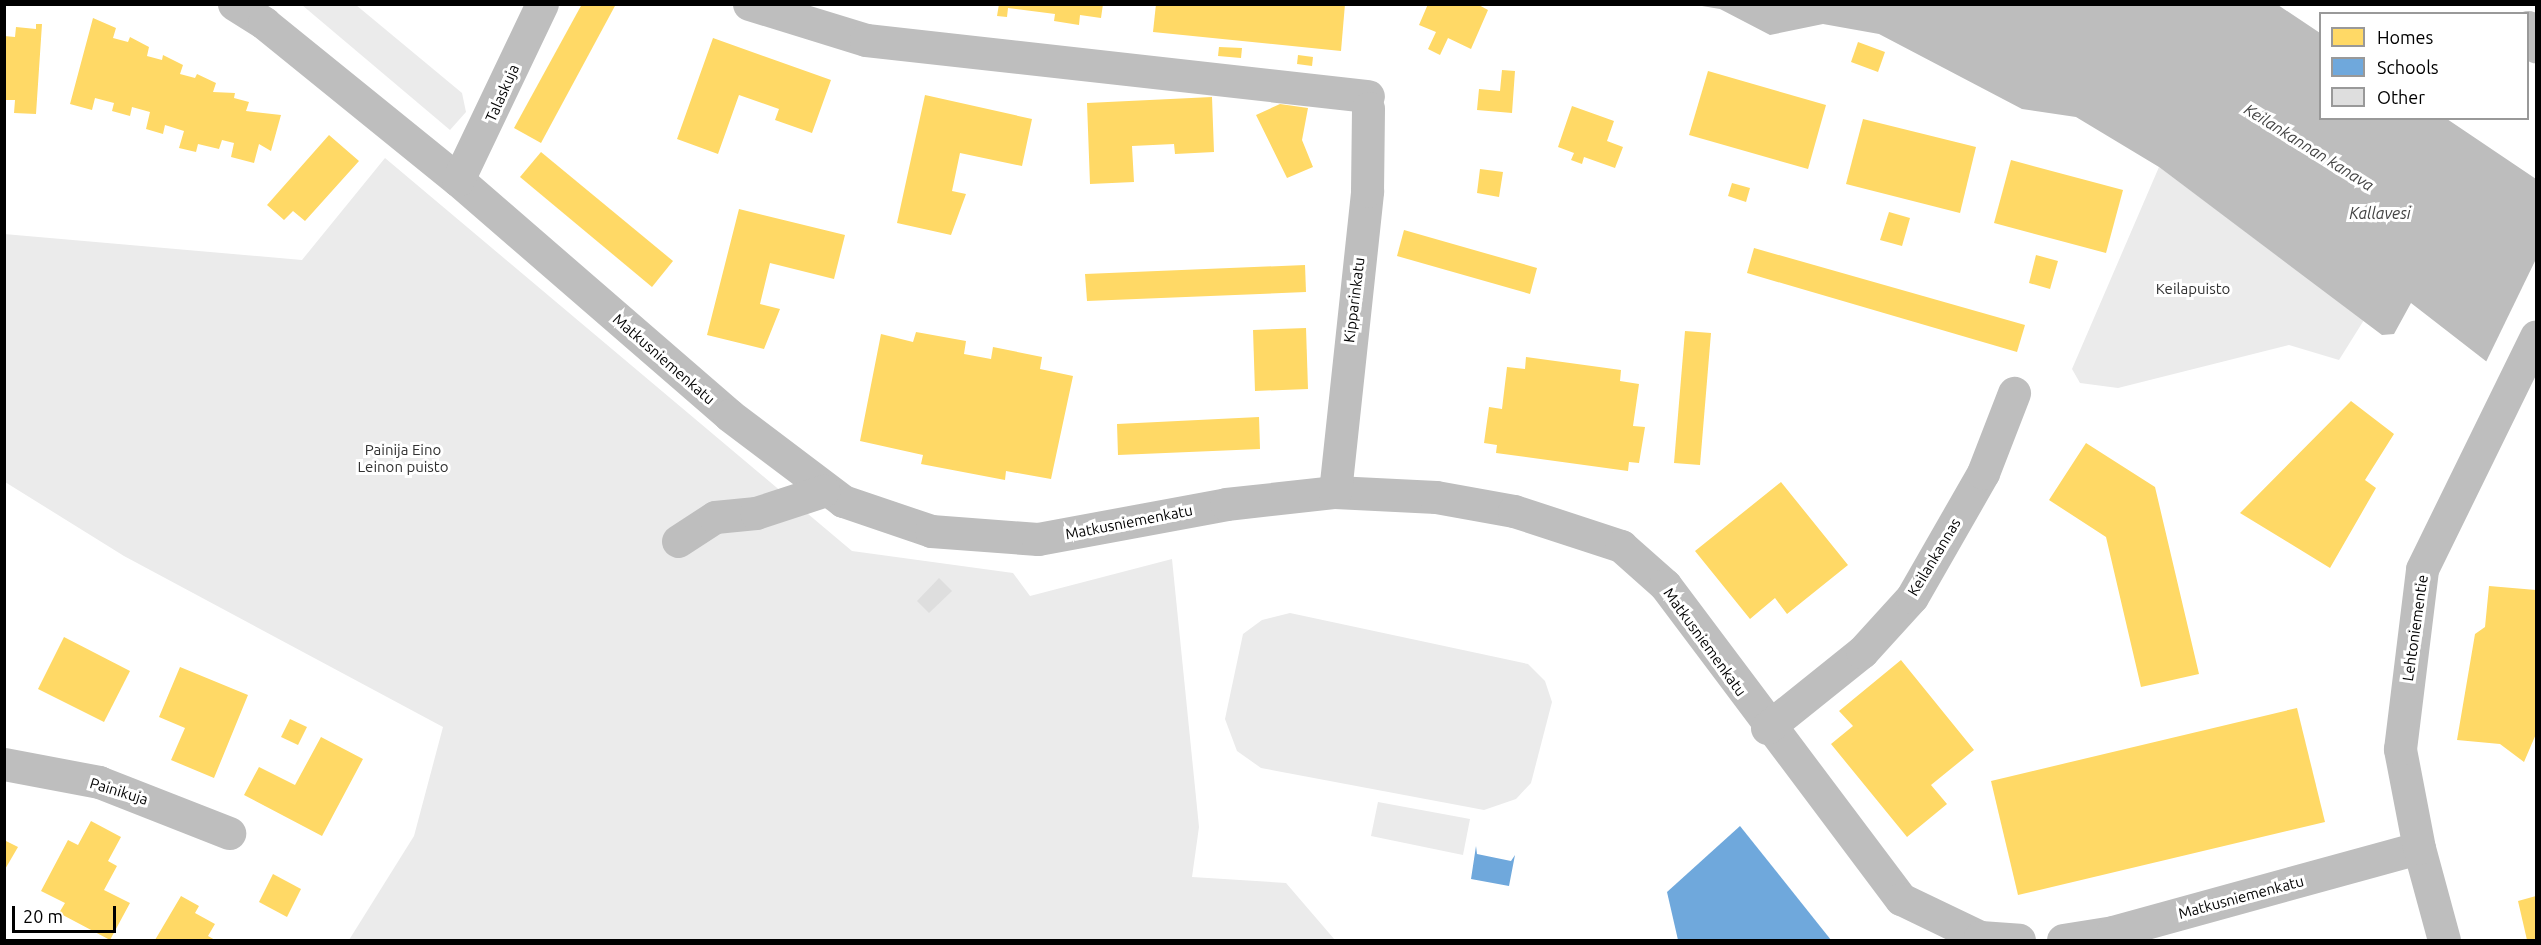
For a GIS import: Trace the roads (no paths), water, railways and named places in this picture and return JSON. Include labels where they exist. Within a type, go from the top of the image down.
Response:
[{"type":"street","name":"Matkusniemenkatu","points":[[234,4],[264,23],[458,180],[823,491],[931,531],[1038,539],[1226,504],[1335,492],[1436,497],[1514,511],[1621,546],[1665,585],[1767,728],[1900,899],[1980,937],[2019,940]]},
{"type":"street","name":"Talaskuja","points":[[458,180],[542,4]]},
{"type":"street","name":"Kipparinkatu","points":[[749,4],[867,40],[1368,102],[1367,191],[1335,492]]},
{"type":"street","points":[[2529,29],[2536,46]]},
{"type":"street","name":"Lehtoniementie","points":[[2444,940],[2419,848],[2400,749],[2422,569],[2536,336]]},
{"type":"street","name":"Keilankannas","points":[[1767,728],[1862,652],[1912,597],[1983,473],[2014,393]]},
{"type":"street","points":[[678,541],[715,517],[756,513],[823,491]]},
{"type":"street","name":"Painikuja","points":[[4,764],[99,782],[229,833]]},
{"type":"street","name":"Matkusniemenkatu","points":[[2062,940],[2071,940],[2419,848]]},
{"type":"water","name":"Kallavesi","points":[[1696,5],[2278,5],[2319,32],[2319,120],[2448,120],[2536,179],[2536,400],[2411,303],[2394,334],[2382,335],[2159,167],[2076,117],[2022,109],[1879,34],[1823,24],[1770,35],[1720,9]]},
{"type":"water label","name":"Keilankannan kanava","points":[[2309,147]]},
{"type":"park label","name":"Keilapuisto","points":[[2193,289]]},
{"type":"park label","name":"Painija Eino Leinon puisto","points":[[403,458]]}]
